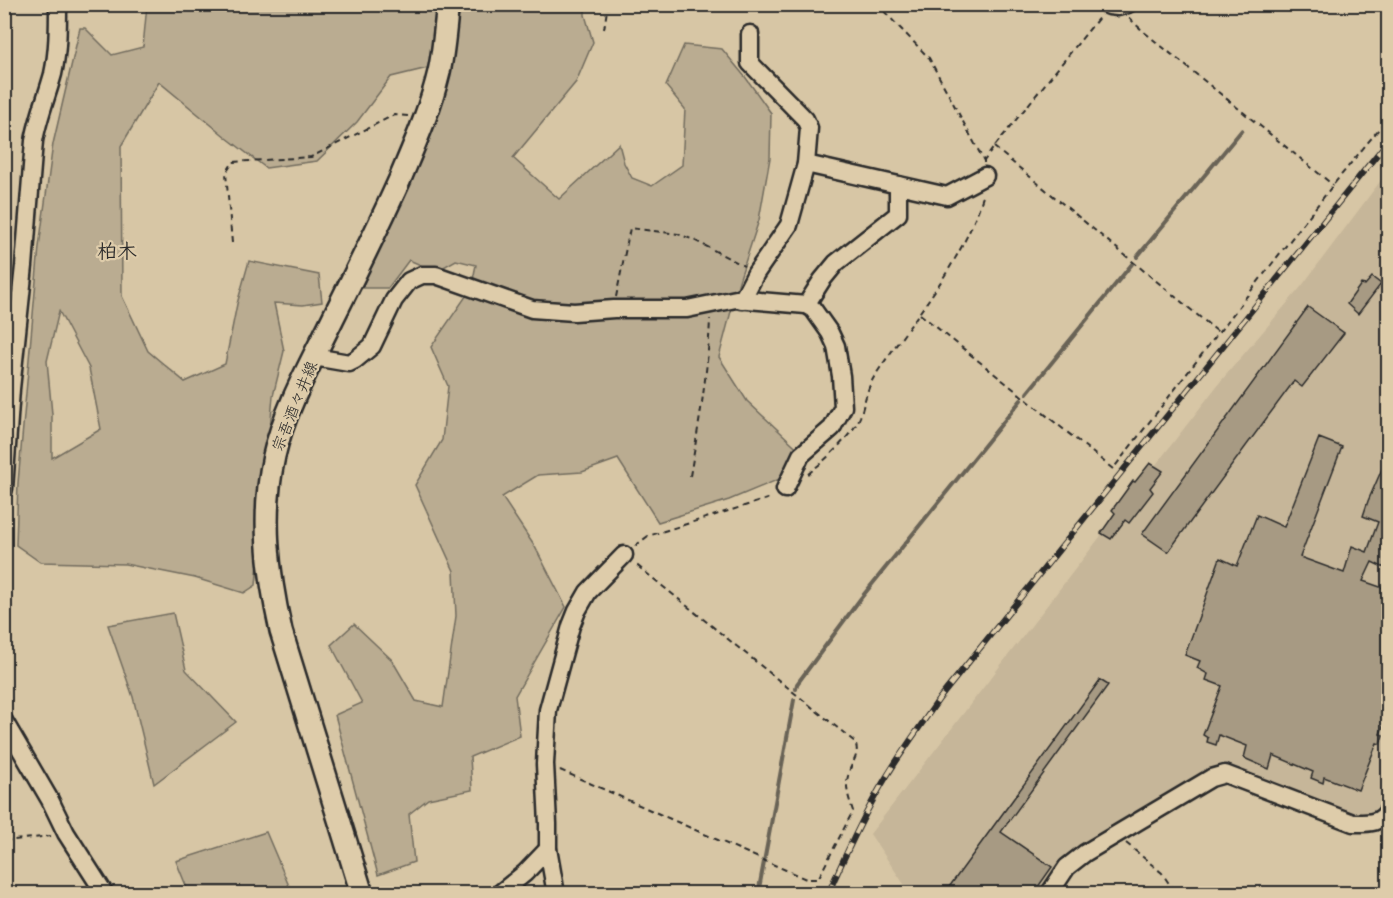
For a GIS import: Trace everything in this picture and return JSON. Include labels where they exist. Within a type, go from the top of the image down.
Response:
[{"type":"main road","name":"宗吾酒々井線","points":[[362,894],[281,631],[273,597],[267,552],[266,521],[269,485],[281,431],[426,118],[440,70],[448,4]]},
{"type":"street","points":[[4,489],[34,141],[53,72],[58,44],[58,4]]},
{"type":"street","points":[[742,300],[756,273],[789,225],[806,164],[809,128],[805,119],[750,63],[750,34]]},
{"type":"street","points":[[806,164],[947,196],[984,169]]},
{"type":"street","points":[[806,305],[836,263],[898,214],[898,185]]},
{"type":"street","points":[[314,357],[349,363],[355,360],[372,346],[394,300],[409,281],[422,274],[436,274],[532,309],[574,312],[614,309],[687,309],[736,299],[806,305],[813,309],[836,346],[843,407],[832,428],[801,455],[785,489]]},
{"type":"street","points":[[556,894],[548,849],[549,824],[545,764],[548,710],[570,626],[577,611],[588,592],[624,555]]},
{"type":"street","points":[[4,721],[50,800],[66,833],[105,894]]},
{"type":"street","points":[[1049,894],[1067,867],[1085,853],[1210,778],[1225,774],[1353,823],[1372,824],[1389,811]]},
{"type":"street","points":[[499,894],[525,873],[548,849]]},
{"type":"path","points":[[604,28],[608,4]]},
{"type":"path","points":[[807,474],[850,433],[859,418],[866,393],[874,376],[920,314],[950,266],[978,212],[985,188],[984,169],[929,58],[877,4]]},
{"type":"path","points":[[984,169],[994,147],[1118,6],[1144,32],[1333,185]]},
{"type":"path","points":[[232,243],[226,173],[233,162],[311,157],[394,115],[426,118]]},
{"type":"path","points":[[920,314],[1113,469],[1333,185],[1389,118]]},
{"type":"path","points":[[994,147],[1218,332]]},
{"type":"path","points":[[614,309],[630,228],[678,234],[756,273]]},
{"type":"path","points":[[690,476],[703,395],[711,304]]},
{"type":"path","points":[[545,764],[806,879],[818,879],[853,811],[847,796],[848,775],[857,754],[855,742],[624,555],[648,536],[767,499],[785,489]]},
{"type":"path","points":[[4,841],[66,833]]},
{"type":"path","points":[[1117,834],[1162,873],[1176,894]]},
{"type":"shaded area","points":[[147,5],[585,5],[585,15],[593,42],[576,82],[513,158],[559,199],[619,144],[624,163],[632,178],[652,186],[682,165],[685,109],[666,86],[684,45],[722,49],[771,113],[770,158],[759,220],[739,281],[719,357],[747,401],[808,458],[806,468],[729,500],[658,522],[618,459],[582,472],[538,475],[502,497],[535,547],[566,607],[515,696],[520,736],[470,757],[472,790],[428,799],[409,814],[414,862],[378,875],[335,715],[362,703],[331,645],[354,624],[392,660],[416,701],[443,707],[456,616],[454,571],[415,485],[442,440],[448,386],[431,347],[471,289],[476,265],[456,260],[440,269],[430,282],[421,265],[409,260],[388,288],[362,288],[442,99],[428,68],[391,77],[357,122],[317,161],[266,168],[159,82],[121,146],[122,296],[148,351],[185,382],[225,364],[237,304],[249,261],[319,275],[322,302],[303,305],[274,303],[284,351],[273,396],[256,585],[244,593],[195,578],[125,564],[40,562],[16,545],[18,483],[39,247],[53,144],[80,28],[85,28],[112,55],[143,47]],"holes":[[[59,311],[89,368],[101,429],[52,458],[52,414],[47,361]]]},
{"type":"shaded area","points":[[1388,171],[1388,798],[1381,812],[1364,820],[1208,774],[1041,894],[910,893],[870,834],[1220,382],[1301,287]]},
{"type":"shaded area","points":[[173,613],[186,670],[236,722],[154,784],[133,697],[108,625]]},
{"type":"shaded area","points":[[266,832],[292,893],[189,893],[176,861]]},
{"type":"building","points":[[1372,277],[1381,284],[1358,314],[1347,304],[1361,284],[1365,285]]},
{"type":"building","points":[[1308,307],[1344,333],[1302,387],[1294,381],[1168,552],[1142,534]]},
{"type":"building","points":[[1319,438],[1342,447],[1300,557],[1344,573],[1352,546],[1367,552],[1378,522],[1363,516],[1389,453],[1389,570],[1372,562],[1363,581],[1389,590],[1389,712],[1380,734],[1383,735],[1380,744],[1377,743],[1358,790],[1324,777],[1323,783],[1311,778],[1313,772],[1273,755],[1269,769],[1244,758],[1247,746],[1219,735],[1216,745],[1207,742],[1208,738],[1203,735],[1222,686],[1206,680],[1208,674],[1197,668],[1200,661],[1185,655],[1220,558],[1237,566],[1257,515],[1284,527]]},
{"type":"building","points":[[1150,463],[1163,471],[1150,488],[1153,492],[1129,523],[1125,520],[1111,539],[1101,533],[1115,513],[1112,510],[1133,481],[1135,482]]},
{"type":"building","points":[[1100,680],[1108,685],[1001,832],[1052,867],[1033,894],[944,894]]},
{"type":"waterway","points":[[1137,257],[1242,130]]},
{"type":"waterway","points":[[1027,393],[1132,264]]},
{"type":"waterway","points":[[796,689],[797,684],[861,598],[1021,400]]},
{"type":"waterway","points":[[758,894],[794,700]]},
{"type":"railway","points":[[828,894],[877,793],[939,699],[1388,141]]},
{"type":"district","name":"柏木","points":[[117,251]]}]
